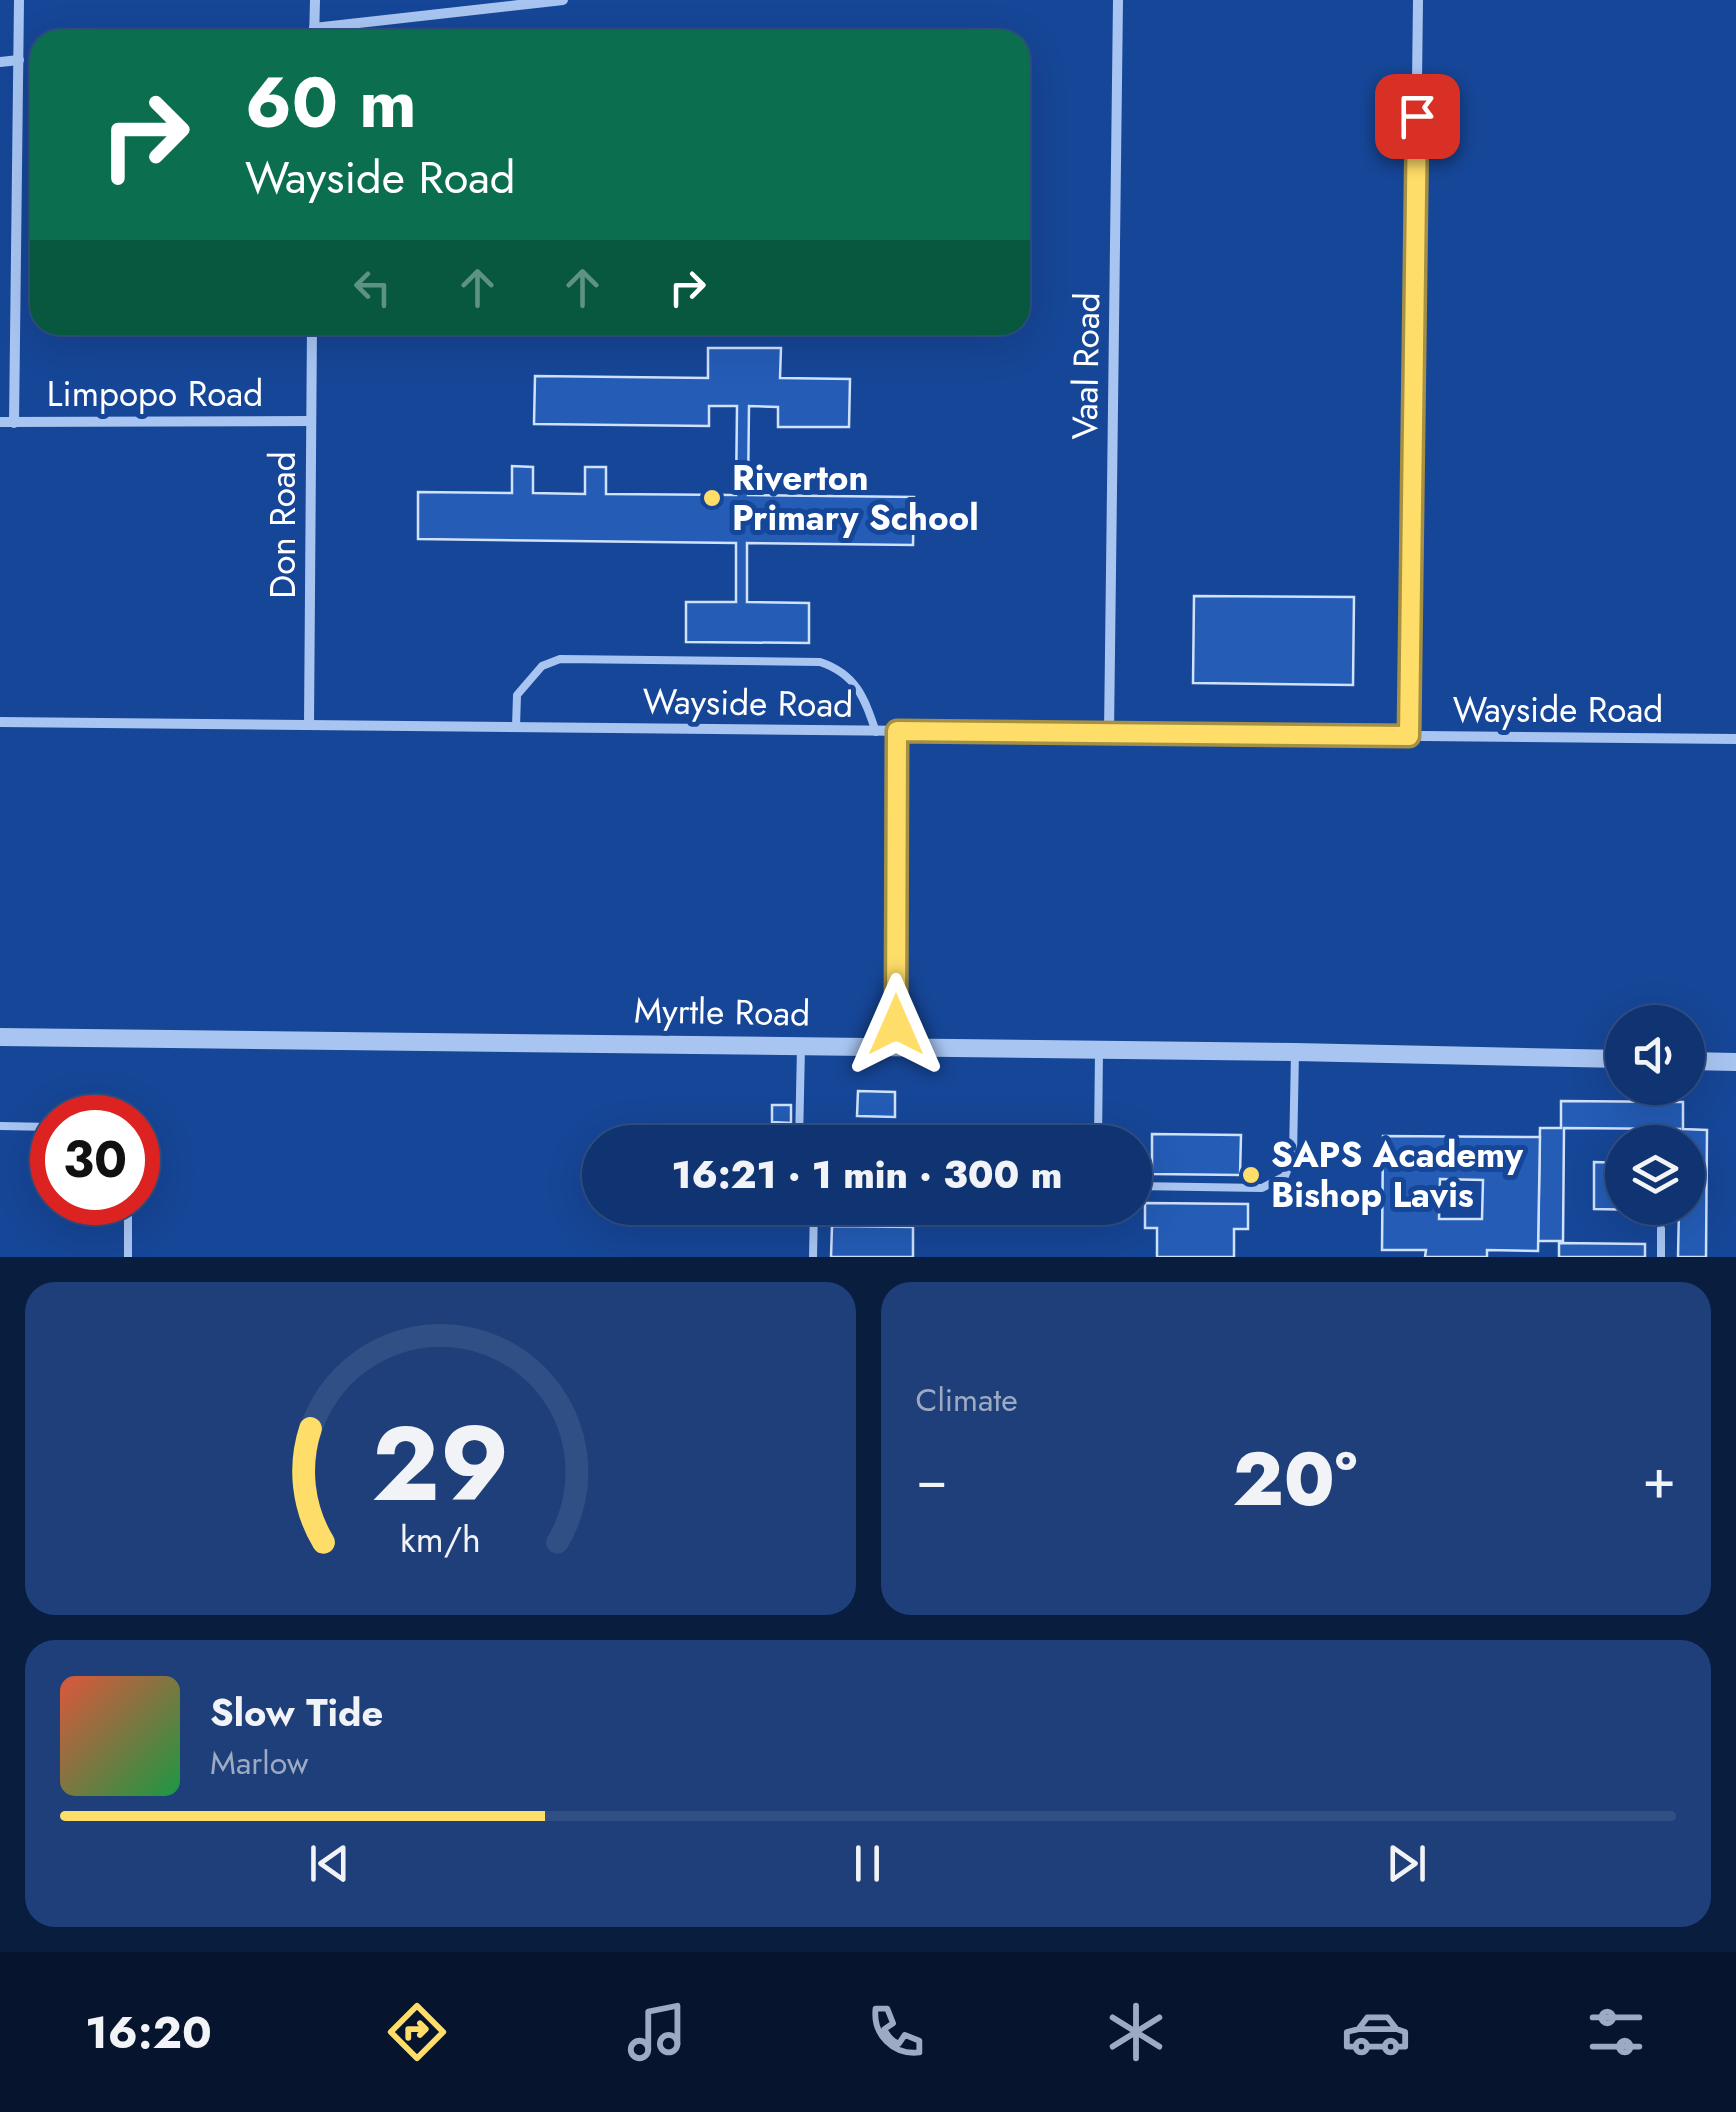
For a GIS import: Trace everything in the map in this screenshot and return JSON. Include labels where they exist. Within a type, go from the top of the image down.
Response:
[{"type":"street","points":[[14,422],[19,0]]},
{"type":"street","points":[[314,30],[315,0]]},
{"type":"street","points":[[343,30],[563,0]]},
{"type":"street","name":"Vaal Road","points":[[1108,733],[1118,0]]},
{"type":"street","points":[[1409,736],[1418,0]]},
{"type":"street","points":[[0,62],[19,60]]},
{"type":"street","name":"Don Road","points":[[309,725],[312,335]]},
{"type":"street","name":"Limpopo Road","points":[[0,422],[311,421]]},
{"type":"street","name":"Wayside Road","points":[[0,722],[1736,739]]},
{"type":"street","points":[[895,1047],[897,731]]},
{"type":"street","name":"Myrtle Road","points":[[0,1037],[1295,1052],[1605,1060]]},
{"type":"street","points":[[1705,1061],[1736,1062]]},
{"type":"lane","points":[[516,727],[517,696],[542,666],[560,659],[820,662],[838,668],[856,684],[876,732]]},
{"type":"lane","points":[[799,1125],[801,1046]]},
{"type":"lane","points":[[1098,1125],[1099,1050]]},
{"type":"lane","points":[[1152,1186],[1262,1188],[1286,1176],[1294,1156],[1295,1052]]},
{"type":"lane","points":[[0,1126],[30,1127]]},
{"type":"lane","points":[[128,1225],[128,1257]]},
{"type":"lane","points":[[813,1257],[814,1225]]},
{"type":"lane","points":[[1661,1229],[1661,1257]]},
{"type":"building","points":[[708,348],[781,348],[780,378],[850,379],[849,427],[778,427],[778,407],[749,406],[748,495],[914,497],[913,545],[747,543],[747,602],[809,603],[809,643],[686,642],[686,602],[736,602],[736,543],[418,539],[418,492],[512,493],[512,466],[533,467],[533,493],[585,494],[585,467],[606,467],[606,494],[736,495],[737,406],[709,406],[709,426],[534,424],[535,376],[708,378]]},
{"type":"building","points":[[1194,596],[1354,597],[1353,685],[1193,683]]},
{"type":"building","points":[[858,1091],[895,1092],[895,1117],[857,1116]]},
{"type":"building","points":[[1561,1101],[1683,1105],[1683,1125],[1564,1128],[1563,1241],[1538,1241],[1540,1128],[1561,1128]]},
{"type":"building","points":[[772,1105],[791,1105],[791,1123],[772,1122]]},
{"type":"building","points":[[1707,1130],[1706,1257],[1678,1257],[1679,1225],[1705,1225]]},
{"type":"building","points":[[1152,1134],[1241,1135],[1240,1175],[1152,1174]]},
{"type":"building","points":[[1383,1136],[1540,1137],[1538,1251],[1487,1250],[1487,1257],[1425,1257],[1426,1250],[1382,1250]],"holes":[[[1440,1179],[1483,1180],[1482,1219],[1439,1219]]]},
{"type":"building","points":[[1594,1162],[1605,1162],[1605,1209],[1594,1209]]},
{"type":"building","points":[[1152,1203],[1248,1204],[1248,1229],[1234,1229],[1234,1257],[1157,1257],[1157,1228],[1145,1228],[1152,1225]]},
{"type":"building","points":[[832,1226],[913,1227],[913,1257],[831,1257]]},
{"type":"building","points":[[1559,1243],[1645,1244],[1645,1257],[1559,1257]]},
{"type":"place","name":"Riverton Primary School","points":[[712,498]]},
{"type":"place","name":"SAPS Academy Bishop Lavis","points":[[1251,1175]]},
{"type":"route","points":[[896,1025],[897,731],[1409,736],[1417,116]]}]
